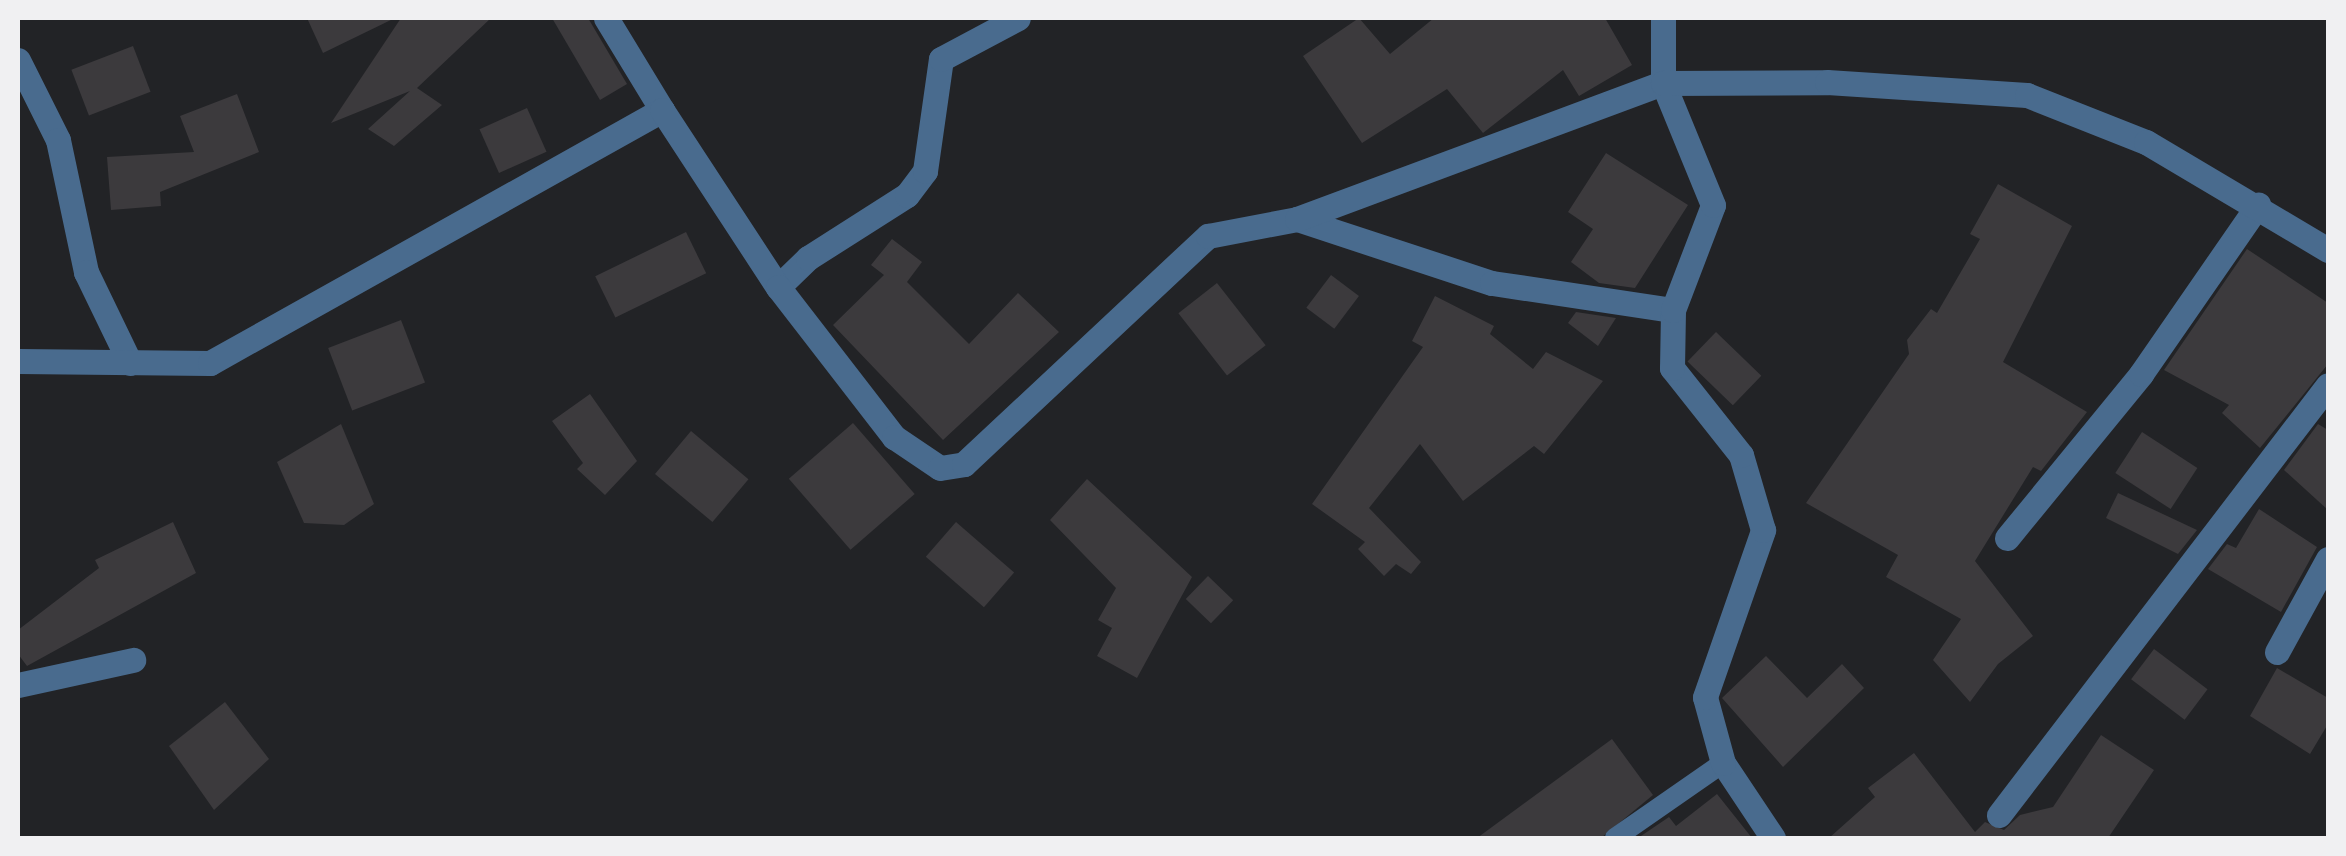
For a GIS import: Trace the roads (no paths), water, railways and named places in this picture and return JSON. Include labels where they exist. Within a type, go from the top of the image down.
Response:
[{"type":"street","points":[[606,18],[778,287],[894,437],[940,468],[964,464],[1208,236],[1297,220],[1663,84],[1827,82],[2027,94],[2146,142],[2328,250]]},
{"type":"street","points":[[778,287],[808,258],[907,196],[925,171],[942,59],[1018,18]]},
{"type":"street","points":[[1663,18],[1663,84],[1714,205],[1672,310],[1672,368],[1742,456],[1763,530],[1705,698],[1723,763],[1773,838]]},
{"type":"street","points":[[18,60],[58,140],[86,272],[130,363]]},
{"type":"street","points":[[18,361],[210,362],[662,110]]},
{"type":"street","points":[[2007,538],[2140,374],[2258,205]]},
{"type":"street","points":[[1297,220],[1492,283],[1672,310]]},
{"type":"street","points":[[1999,816],[2328,385]]},
{"type":"street","points":[[2277,652],[2328,559]]},
{"type":"street","points":[[18,686],[133,660]]},
{"type":"lane","points":[[1615,838],[1723,763]]}]
